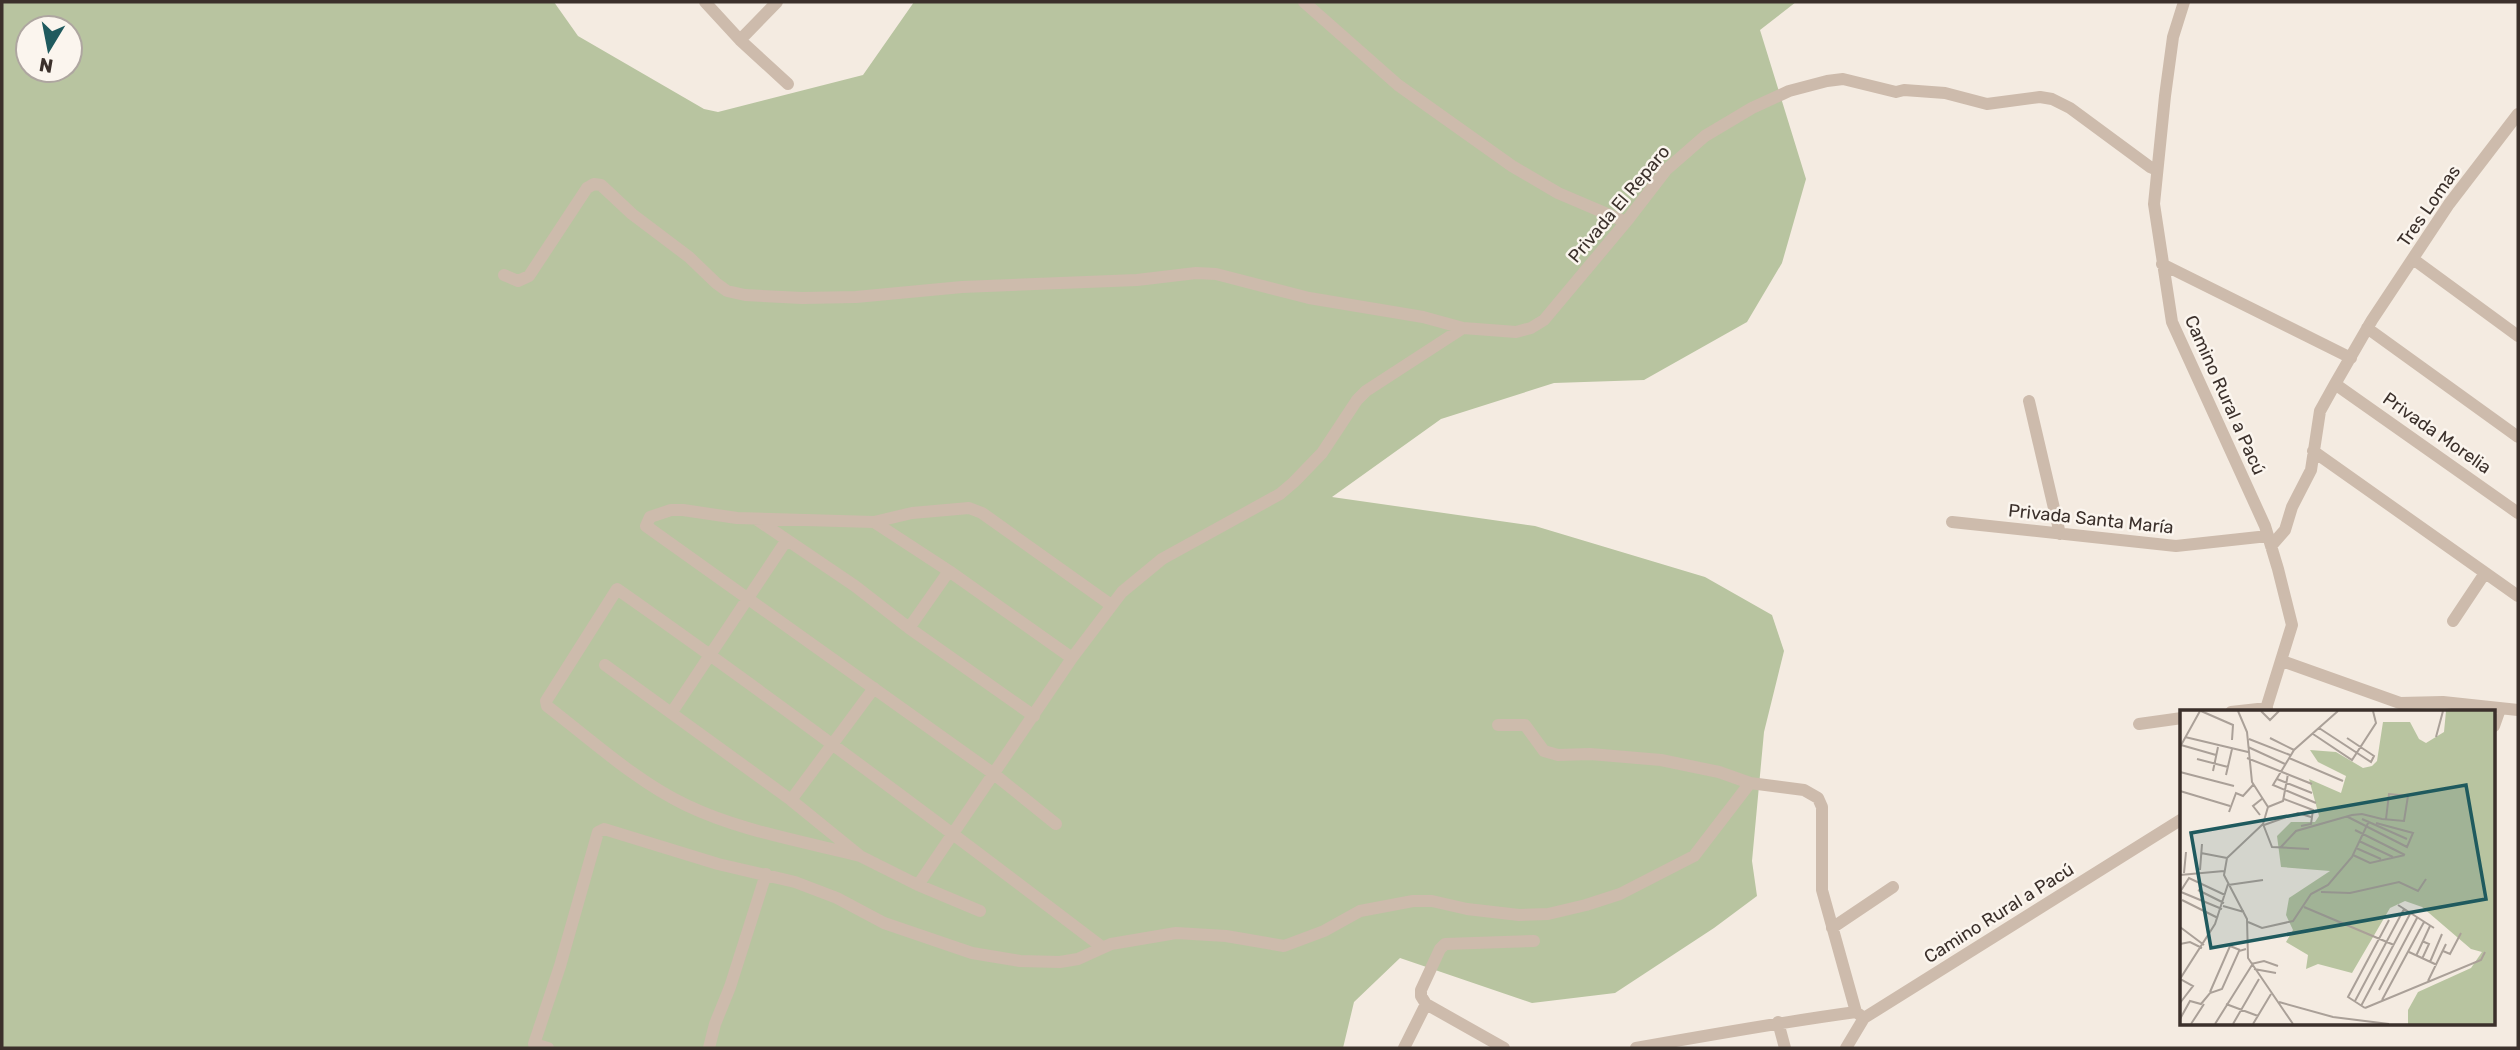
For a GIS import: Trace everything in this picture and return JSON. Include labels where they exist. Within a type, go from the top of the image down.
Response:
[{"type":"street","points":[[705,2],[740,40],[788,84]]},
{"type":"street","points":[[740,40],[776,2]]},
{"type":"street","points":[[1304,2],[1398,85],[1513,166],[1558,193],[1626,222]]},
{"type":"street","name":"Camino Rural a Pacú","points":[[2184,2],[2174,37],[2154,204],[2172,323],[2270,541],[2292,625],[2266,710]]},
{"type":"street","name":"Privada El Reparo","points":[[504,275],[518,281],[529,276],[587,188],[594,184],[601,185],[632,214],[690,257],[716,283],[727,291],[745,295],[802,299],[856,297],[962,287],[1137,280],[1196,272],[1216,274],[1309,298],[1423,317],[1464,328],[1516,332],[1531,328],[1544,320],[1666,170],[1705,136],[1752,108],[1789,91],[1843,79],[1896,92],[1904,90],[1945,93],[1987,104],[2040,97],[2052,99],[2070,108],[2157,170]]},
{"type":"street","name":"Tres Lomas","points":[[2270,541],[2285,530],[2292,507],[2311,470],[2320,411],[2369,324],[2449,204],[2518,114]]},
{"type":"street","points":[[2413,259],[2518,336]]},
{"type":"street","points":[[2161,264],[2351,358]]},
{"type":"street","points":[[2369,324],[2518,437]]},
{"type":"street","points":[[918,885],[1072,659],[1111,605],[1134,581],[1162,559],[1280,494],[1322,453],[1357,400],[1366,391],[1464,328]]},
{"type":"street","name":"Privada Morelia","points":[[2335,384],[2518,513]]},
{"type":"street","points":[[2029,401],[2060,534]]},
{"type":"street","points":[[2313,451],[2518,596]]},
{"type":"street","points":[[1056,824],[994,774],[646,526],[650,517],[671,510],[755,519],[874,522],[912,513],[969,509],[982,513],[1111,605]]},
{"type":"street","points":[[755,519],[855,586],[909,628],[1034,716]]},
{"type":"street","points":[[874,522],[949,571],[1072,659]]},
{"type":"street","name":"Privada Santa María","points":[[1952,522],[2176,546],[2270,541]]},
{"type":"street","points":[[672,712],[786,541]]},
{"type":"street","points":[[909,628],[949,571]]},
{"type":"street","points":[[2453,621],[2485,573]]},
{"type":"street","points":[[980,911],[918,885],[860,856],[732,823],[685,805],[648,782],[547,706],[546,701],[617,589],[953,833],[1102,947]]},
{"type":"street","points":[[2282,661],[2400,703],[2443,702],[2518,710]]},
{"type":"street","points":[[605,666],[791,800],[860,856]]},
{"type":"street","points":[[791,800],[874,688]]},
{"type":"street","points":[[2496,720],[2500,709]]},
{"type":"street","points":[[2139,724],[2180,719]]},
{"type":"street","points":[[1498,725],[1525,725],[1545,751],[1558,755],[1590,754],[1661,760],[1719,772],[1750,783],[1804,790],[1820,801],[1821,881],[1832,928],[1860,1015],[1778,1022],[1743,1031],[1636,1048]]},
{"type":"street","points":[[548,1048],[534,1044],[560,966],[598,832],[604,829],[718,864],[794,882],[837,898],[884,923],[985,957],[1059,962],[1078,959],[1102,947],[1121,942],[1187,933],[1226,936],[1284,946],[1324,931],[1360,911],[1413,901],[1432,901],[1513,915],[1548,914],[1586,905],[1620,894],[1694,856],[1750,783]]},
{"type":"street","name":"Camino Rural a Pacú","points":[[1846,1048],[1860,1015],[2180,820]]},
{"type":"street","points":[[709,1048],[766,874]]},
{"type":"street","points":[[1832,928],[1893,887]]},
{"type":"street","points":[[1504,1048],[1426,1004],[1421,990],[1440,949],[1445,944],[1534,942]]},
{"type":"street","points":[[1404,1048],[1426,1004]]},
{"type":"street","points":[[1778,1022],[1785,1048]]},
{"type":"green space","points":[[2,2],[554,2],[578,36],[704,109],[718,112],[863,75],[914,2],[1796,2],[1760,30],[1806,179],[1782,263],[1747,322],[1644,380],[1554,383],[1441,419],[1332,497],[1535,526],[1705,577],[1772,615],[1784,651],[1764,732],[1752,861],[1757,896],[1714,928],[1615,993],[1532,1003],[1400,958],[1354,1002],[1343,1048],[2,1048]]}]
